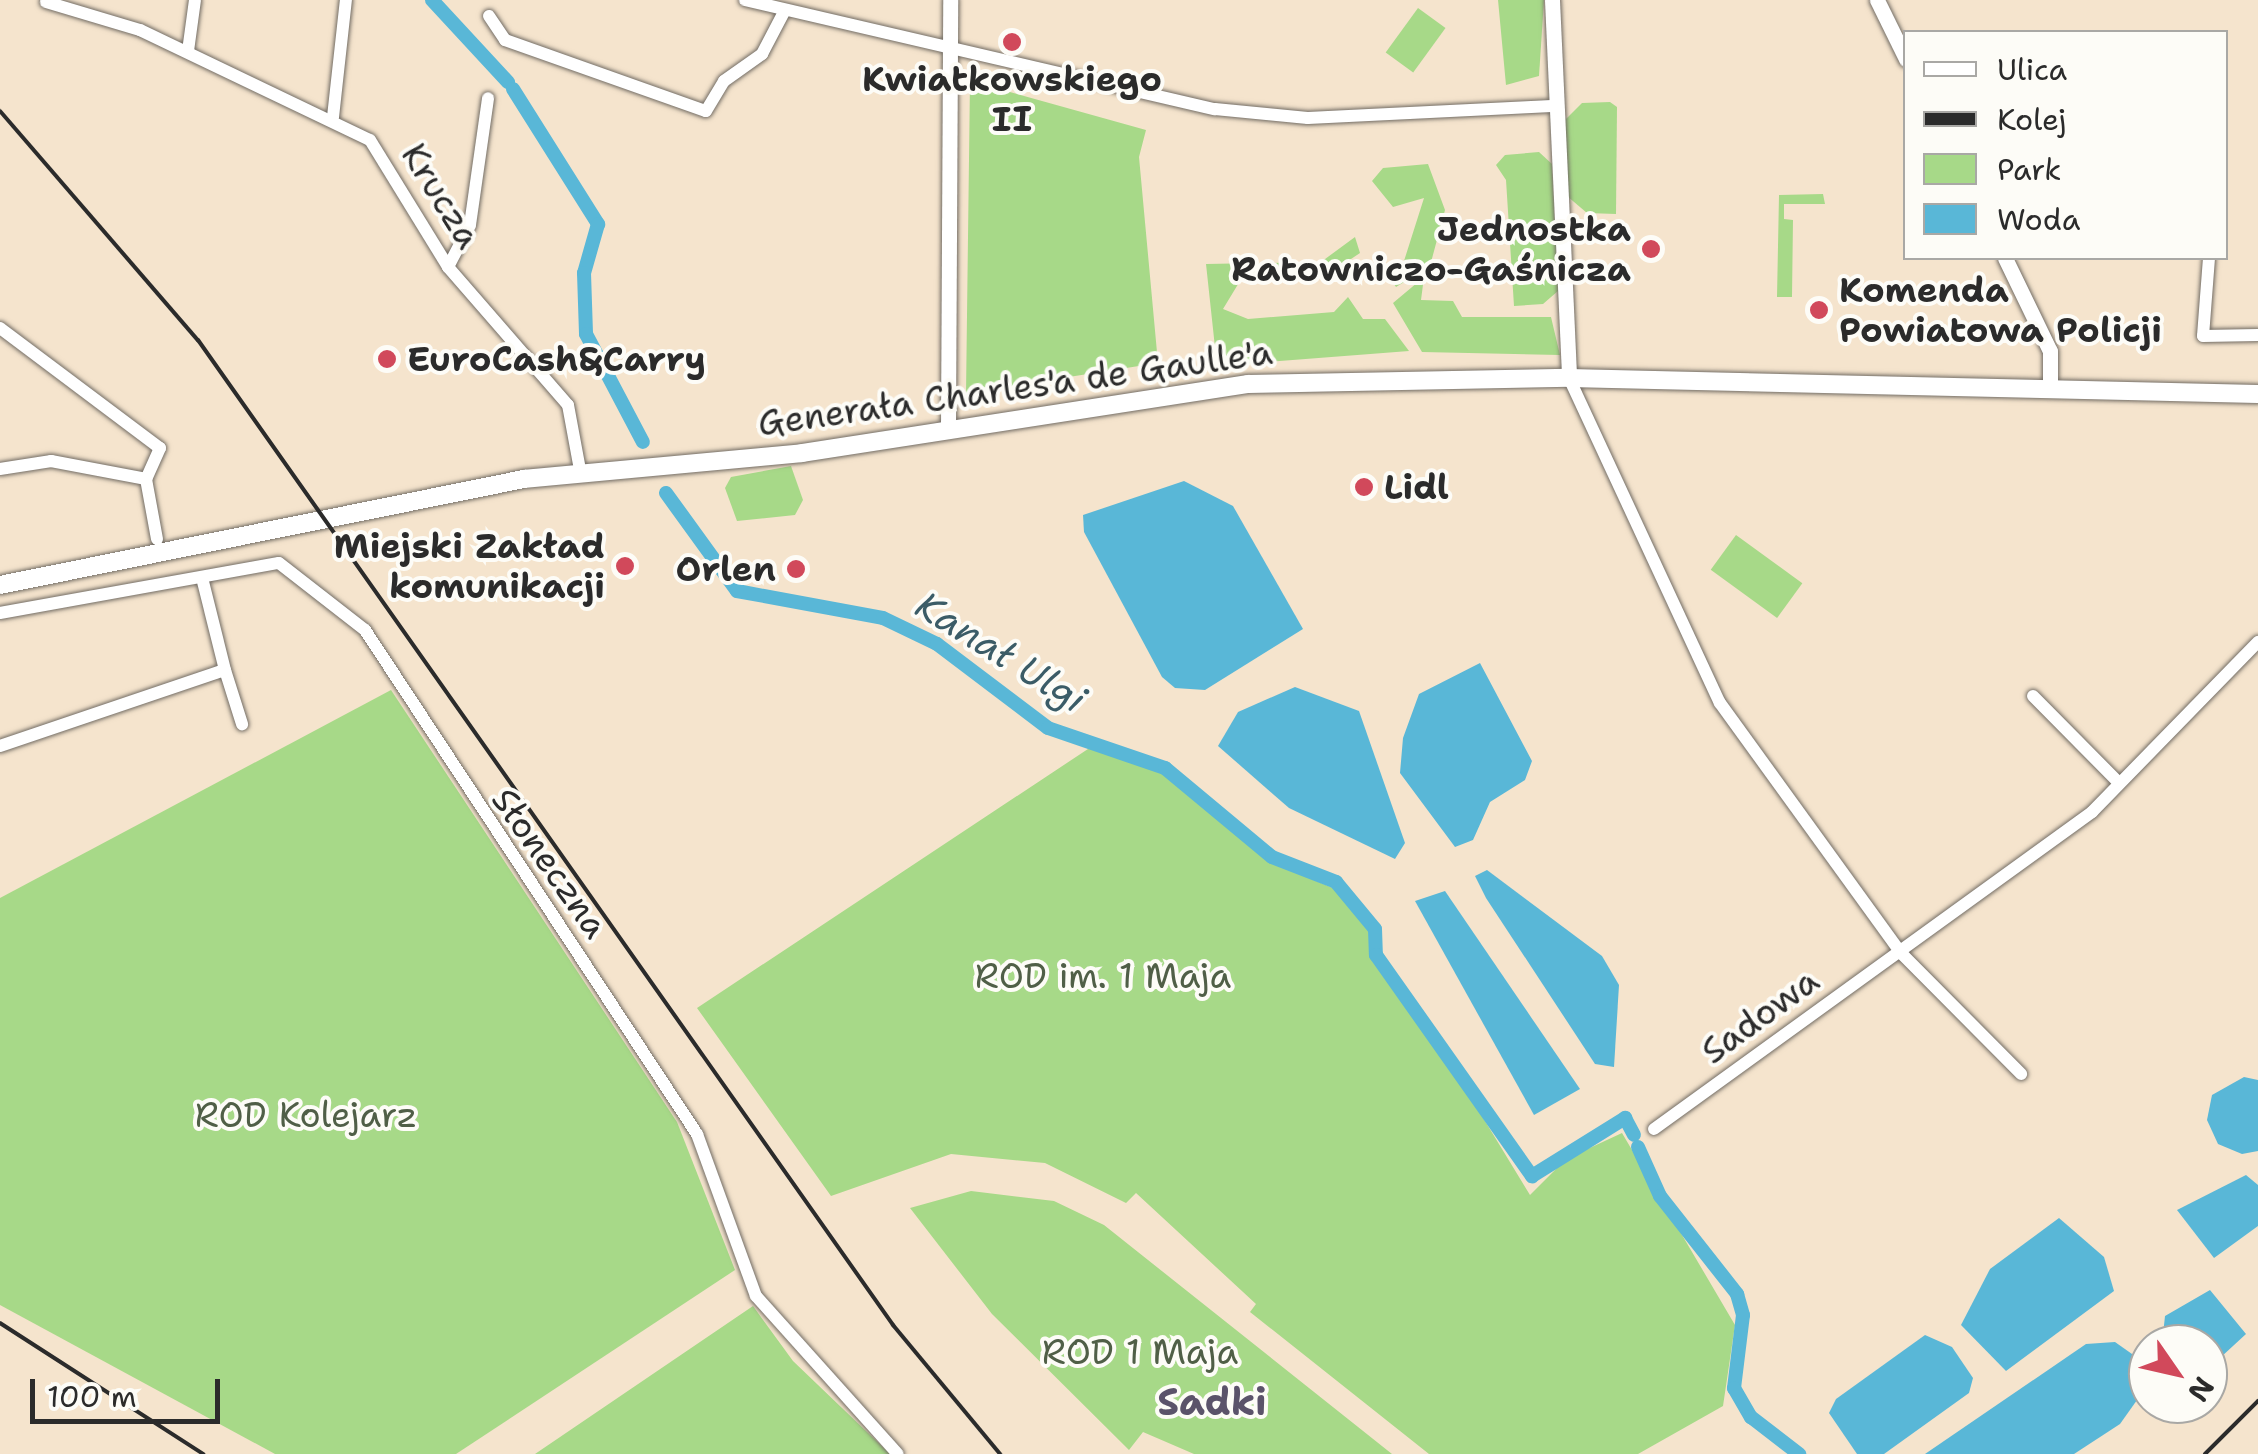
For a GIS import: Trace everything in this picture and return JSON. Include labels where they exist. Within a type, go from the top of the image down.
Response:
[{"type":"main road","name":"Generała Charles'a de Gaulle'a","points":[[0,585],[455,491],[948,428],[1248,384],[1568,378],[2258,394]]},
{"type":"street","points":[[188,51],[195,0]]},
{"type":"street","points":[[333,118],[346,0]]},
{"type":"street","points":[[745,0],[784,12],[950,43],[1156,99],[1254,114],[1557,106]]},
{"type":"street","points":[[948,428],[950,0]]},
{"type":"street","points":[[1552,0],[1568,378],[1720,704],[1900,952],[2020,1074]]},
{"type":"street","points":[[1877,0],[1903,54]]},
{"type":"street","name":"Krucza","points":[[46,2],[188,51],[333,118],[370,140],[448,266],[568,406],[580,474]]},
{"type":"street","points":[[488,16],[505,40],[706,110],[724,81],[762,54],[784,12]]},
{"type":"street","points":[[448,266],[470,225],[488,98]]},
{"type":"street","points":[[2006,260],[2050,351],[2050,390]]},
{"type":"street","points":[[2208,260],[2203,336],[2258,335]]},
{"type":"street","points":[[0,328],[160,448],[146,478],[157,539]]},
{"type":"street","points":[[0,469],[51,461],[146,478]]},
{"type":"street","name":"Słoneczna","points":[[0,614],[280,563],[378,643],[467,795],[697,1134],[756,1296],[898,1454]]},
{"type":"street","points":[[202,578],[242,724]]},
{"type":"street","name":"Sadowa","points":[[1654,1129],[1900,952],[2119,784],[2258,642]]},
{"type":"street","points":[[0,746],[225,670]]},
{"type":"street","points":[[2033,696],[2119,784]]},
{"type":"green space","points":[[1498,0],[1544,0],[1539,76],[1506,85]]},
{"type":"green space","points":[[1418,8],[1446,28],[1413,72],[1386,52]]},
{"type":"green space","points":[[970,81],[1146,130],[1139,157],[1158,363],[966,393]]},
{"type":"green space","points":[[1610,102],[1617,107],[1616,214],[1587,213],[1567,196],[1564,121],[1582,103]]},
{"type":"green space","points":[[1539,152],[1552,164],[1558,291],[1543,304],[1514,306],[1506,180],[1496,165],[1505,155]]},
{"type":"green space","points":[[1428,164],[1445,210],[1430,266],[1396,287],[1386,272],[1404,261],[1424,198],[1393,207],[1372,181],[1383,168]]},
{"type":"green space","points":[[1823,194],[1825,204],[1784,204],[1784,219],[1793,220],[1792,297],[1777,297],[1779,195]]},
{"type":"green space","points":[[1355,237],[1360,253],[1333,271],[1240,281],[1223,309],[1248,319],[1334,312],[1348,297],[1363,319],[1385,319],[1409,351],[1217,366],[1206,264],[1321,262]]},
{"type":"green space","points":[[1424,277],[1421,300],[1453,301],[1462,317],[1551,317],[1560,355],[1422,352],[1393,303]]},
{"type":"green space","points":[[791,466],[803,500],[795,515],[737,521],[725,488],[731,477]]},
{"type":"green space","points":[[1736,535],[1802,583],[1777,618],[1711,570]]},
{"type":"green space","name":"ROD Kolejarz","points":[[391,690],[677,1122],[735,1270],[456,1454],[275,1454],[0,1305],[0,898]]},
{"type":"green space","name":"ROD im. 1 Maja","points":[[1091,747],[1168,772],[1271,862],[1347,894],[1530,1195],[1566,1159],[1622,1133],[1735,1325],[1723,1406],[1638,1454],[1429,1454],[1250,1312],[1256,1304],[1136,1193],[1126,1203],[1045,1163],[951,1154],[831,1196],[697,1008]]},
{"type":"green space","name":"ROD 1 Maja","points":[[971,1191],[1054,1201],[1104,1225],[1392,1454],[1194,1454],[1143,1432],[1129,1450],[992,1314],[910,1208]]},
{"type":"green space","points":[[753,1306],[793,1361],[890,1454],[535,1454]]},
{"type":"water","points":[[1184,481],[1233,506],[1303,629],[1205,690],[1175,688],[1162,677],[1084,532],[1083,515]]},
{"type":"water","points":[[1480,663],[1532,761],[1525,780],[1490,802],[1473,840],[1455,847],[1400,773],[1403,738],[1419,694]]},
{"type":"water","points":[[1295,687],[1359,711],[1405,843],[1395,859],[1289,808],[1218,746],[1238,712]]},
{"type":"water","points":[[1487,870],[1602,956],[1619,985],[1614,1067],[1595,1064],[1486,898],[1475,876]]},
{"type":"water","points":[[1445,891],[1580,1089],[1534,1115],[1415,901]]},
{"type":"water","points":[[2244,1077],[2258,1080],[2258,1151],[2242,1154],[2218,1144],[2207,1120],[2212,1095]]},
{"type":"water","points":[[2246,1175],[2258,1185],[2258,1226],[2214,1258],[2177,1210]]},
{"type":"water","points":[[2059,1218],[2104,1257],[2114,1291],[2006,1371],[1961,1325],[1990,1269]]},
{"type":"water","points":[[2210,1290],[2246,1334],[2228,1351],[2228,1324],[2164,1324],[2165,1316]]},
{"type":"water","points":[[1925,1335],[1952,1347],[1973,1378],[1969,1393],[1884,1454],[1857,1454],[1829,1413],[1836,1399]]},
{"type":"water","points":[[2115,1342],[2128,1351],[2128,1413],[2120,1424],[2074,1454],[1925,1454],[2086,1344]]},
{"type":"waterway","name":"Kanał Ulgi","points":[[432,0],[508,82]]},
{"type":"waterway","name":"Kanał Ulgi","points":[[513,89],[598,224],[584,273],[586,334],[643,442]]},
{"type":"waterway","name":"Kanał Ulgi","points":[[666,493],[737,591],[883,618],[937,644],[1048,728],[1165,768],[1272,857],[1336,882],[1375,929],[1376,955],[1532,1176],[1625,1118],[1634,1135]]},
{"type":"waterway","points":[[1638,1147],[1660,1196],[1737,1294],[1743,1315],[1734,1388],[1751,1417],[1799,1454]]},
{"type":"railway","points":[[0,111],[198,340],[893,1325],[1000,1454]]},
{"type":"railway","points":[[0,1323],[203,1454]]},
{"type":"railway","points":[[2205,1454],[2258,1401]]},
{"type":"place","name":"Kwiatkowskiego II","points":[[1012,42]]},
{"type":"place","name":"Jednostka Ratowniczo-Gaśnicza","points":[[1651,249]]},
{"type":"place","name":"Komenda Powiatowa Policji","points":[[1819,310]]},
{"type":"place","name":"EuroCash&Carry","points":[[387,359]]},
{"type":"place","name":"Lidl","points":[[1364,487]]},
{"type":"place","name":"Miejski Zakład komunikacji","points":[[625,566]]},
{"type":"place","name":"Orlen","points":[[796,569]]},
{"type":"district","name":"Sadki","points":[[1212,1402]]}]
